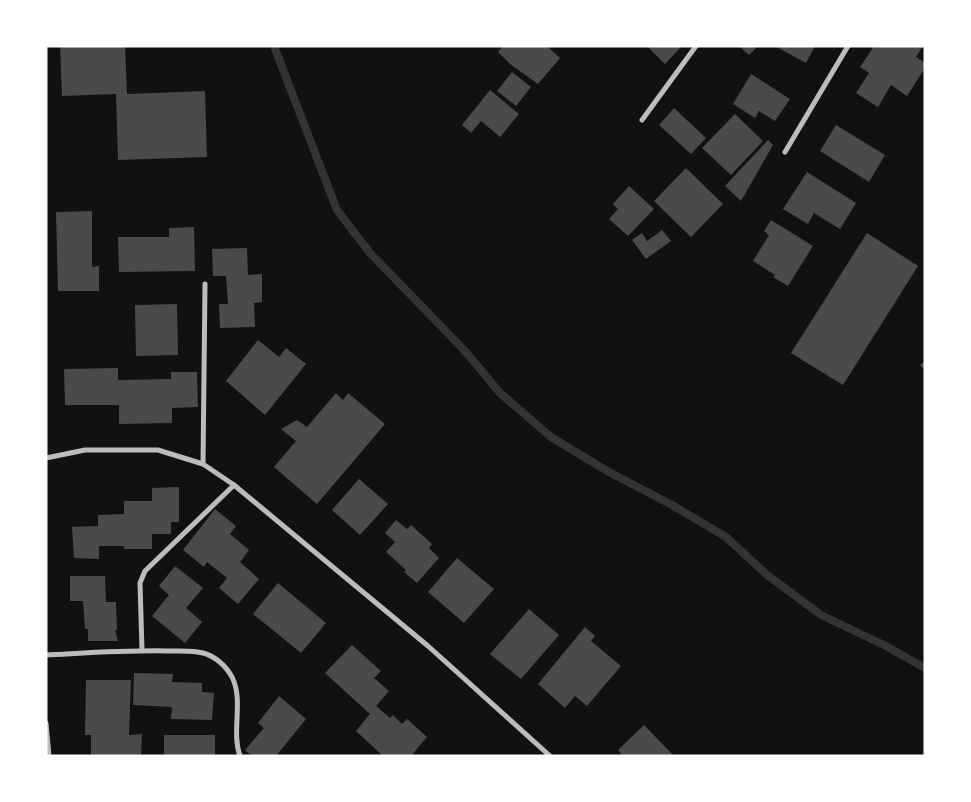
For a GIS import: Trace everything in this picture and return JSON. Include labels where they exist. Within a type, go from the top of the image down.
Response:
[{"type":"street","points":[[642,120],[696,46]]},
{"type":"street","points":[[785,152],[848,46]]},
{"type":"street","points":[[203,464],[205,284]]},
{"type":"street","points":[[46,458],[85,450],[158,450],[203,464],[234,485],[428,646],[550,756]]},
{"type":"street","points":[[142,650],[140,583],[145,571],[234,485]]},
{"type":"street","points":[[46,655],[142,650],[201,652],[212,656],[232,676],[236,690],[237,744],[240,756]]},
{"type":"street","points":[[46,723],[49,756]]},
{"type":"building","points":[[60,46],[125,46],[127,94],[205,91],[207,157],[118,160],[116,94],[62,96]]},
{"type":"building","points":[[503,46],[547,46],[560,58],[538,84],[510,64],[498,52]]},
{"type":"building","points":[[647,46],[682,46],[665,64]]},
{"type":"building","points":[[739,46],[758,46],[749,55]]},
{"type":"building","points":[[775,46],[815,46],[806,63]]},
{"type":"building","points":[[874,46],[923,46],[916,57],[925,63],[925,68],[907,96],[891,85],[878,107],[856,93],[869,73],[860,67]]},
{"type":"building","points":[[512,72],[531,87],[516,106],[497,91]]},
{"type":"building","points":[[751,74],[790,99],[775,121],[759,111],[755,118],[733,104]]},
{"type":"building","points":[[490,90],[519,114],[500,137],[481,121],[471,133],[462,125]]},
{"type":"building","points":[[674,108],[706,138],[691,154],[659,125]]},
{"type":"building","points":[[735,114],[763,141],[731,175],[702,148]]},
{"type":"building","points":[[836,125],[885,155],[869,182],[820,151]]},
{"type":"building","points":[[768,140],[773,145],[741,201],[725,186]]},
{"type":"building","points":[[686,168],[723,204],[691,237],[654,201]]},
{"type":"building","points":[[807,172],[856,203],[840,229],[814,213],[808,224],[783,209]]},
{"type":"building","points":[[629,186],[654,209],[628,236],[609,219],[618,209],[613,204]]},
{"type":"building","points":[[92,211],[92,267],[99,266],[99,291],[58,291],[56,212]]},
{"type":"building","points":[[771,220],[813,246],[788,286],[753,261],[769,235],[764,231]]},
{"type":"building","points":[[194,227],[195,271],[119,272],[118,237],[169,237],[169,228]]},
{"type":"building","points":[[662,230],[671,241],[646,259],[632,240],[642,233],[647,241]]},
{"type":"building","points":[[867,233],[918,266],[843,385],[791,353]]},
{"type":"building","points":[[247,248],[248,275],[262,274],[262,302],[254,303],[255,327],[220,328],[219,304],[228,304],[226,276],[213,276],[212,249]]},
{"type":"building","points":[[177,304],[178,355],[136,356],[135,305]]},
{"type":"building","points":[[258,340],[279,357],[286,348],[306,364],[265,415],[226,381]]},
{"type":"building","points":[[925,361],[925,371],[920,365]]},
{"type":"building","points":[[118,368],[118,380],[171,379],[171,372],[197,372],[198,407],[172,408],[172,423],[119,424],[119,405],[65,405],[64,369]]},
{"type":"building","points":[[336,393],[343,400],[348,393],[385,424],[317,504],[274,467],[296,441],[281,429],[297,420],[307,427]]},
{"type":"building","points":[[359,479],[388,504],[360,535],[332,510]]},
{"type":"building","points":[[179,487],[179,522],[171,522],[171,534],[152,534],[152,549],[124,549],[124,546],[99,546],[99,559],[74,558],[72,527],[98,526],[98,515],[124,514],[124,501],[152,501],[152,488]]},
{"type":"building","points":[[215,509],[236,526],[230,534],[249,550],[240,562],[259,579],[238,604],[219,588],[227,578],[207,562],[204,567],[183,550]]},
{"type":"building","points":[[396,520],[407,529],[411,525],[432,544],[429,548],[439,558],[417,583],[386,552],[395,542],[385,533]]},
{"type":"building","points":[[457,558],[494,589],[464,623],[428,592]]},
{"type":"building","points":[[175,566],[203,588],[186,608],[202,622],[185,643],[152,616],[169,595],[159,586]]},
{"type":"building","points":[[70,576],[105,576],[106,602],[116,602],[117,630],[115,630],[118,641],[88,641],[83,601],[70,601]]},
{"type":"building","points":[[278,583],[326,623],[301,653],[253,614]]},
{"type":"building","points":[[529,609],[559,635],[521,679],[490,654]]},
{"type":"building","points":[[585,627],[595,636],[591,641],[621,666],[587,706],[575,696],[565,708],[538,684]]},
{"type":"building","points":[[352,645],[381,671],[374,678],[389,691],[376,706],[390,718],[393,715],[402,724],[407,719],[427,737],[411,756],[383,756],[356,731],[370,714],[325,673]]},
{"type":"building","points":[[134,673],[173,674],[172,682],[202,683],[202,692],[214,693],[212,720],[171,719],[172,707],[133,705]]},
{"type":"building","points":[[86,680],[131,680],[129,735],[142,734],[141,756],[91,756],[91,735],[85,735]]},
{"type":"building","points":[[279,696],[306,719],[276,756],[252,756],[245,750],[264,728],[258,723]]},
{"type":"building","points":[[644,725],[674,756],[623,756],[618,750]]},
{"type":"building","points":[[164,735],[215,735],[215,756],[164,756]]},
{"type":"waterway","points":[[274,46],[337,210],[370,253],[465,351],[500,393],[551,437],[609,472],[672,505],[726,537],[766,574],[821,615],[884,645],[925,668]]}]
